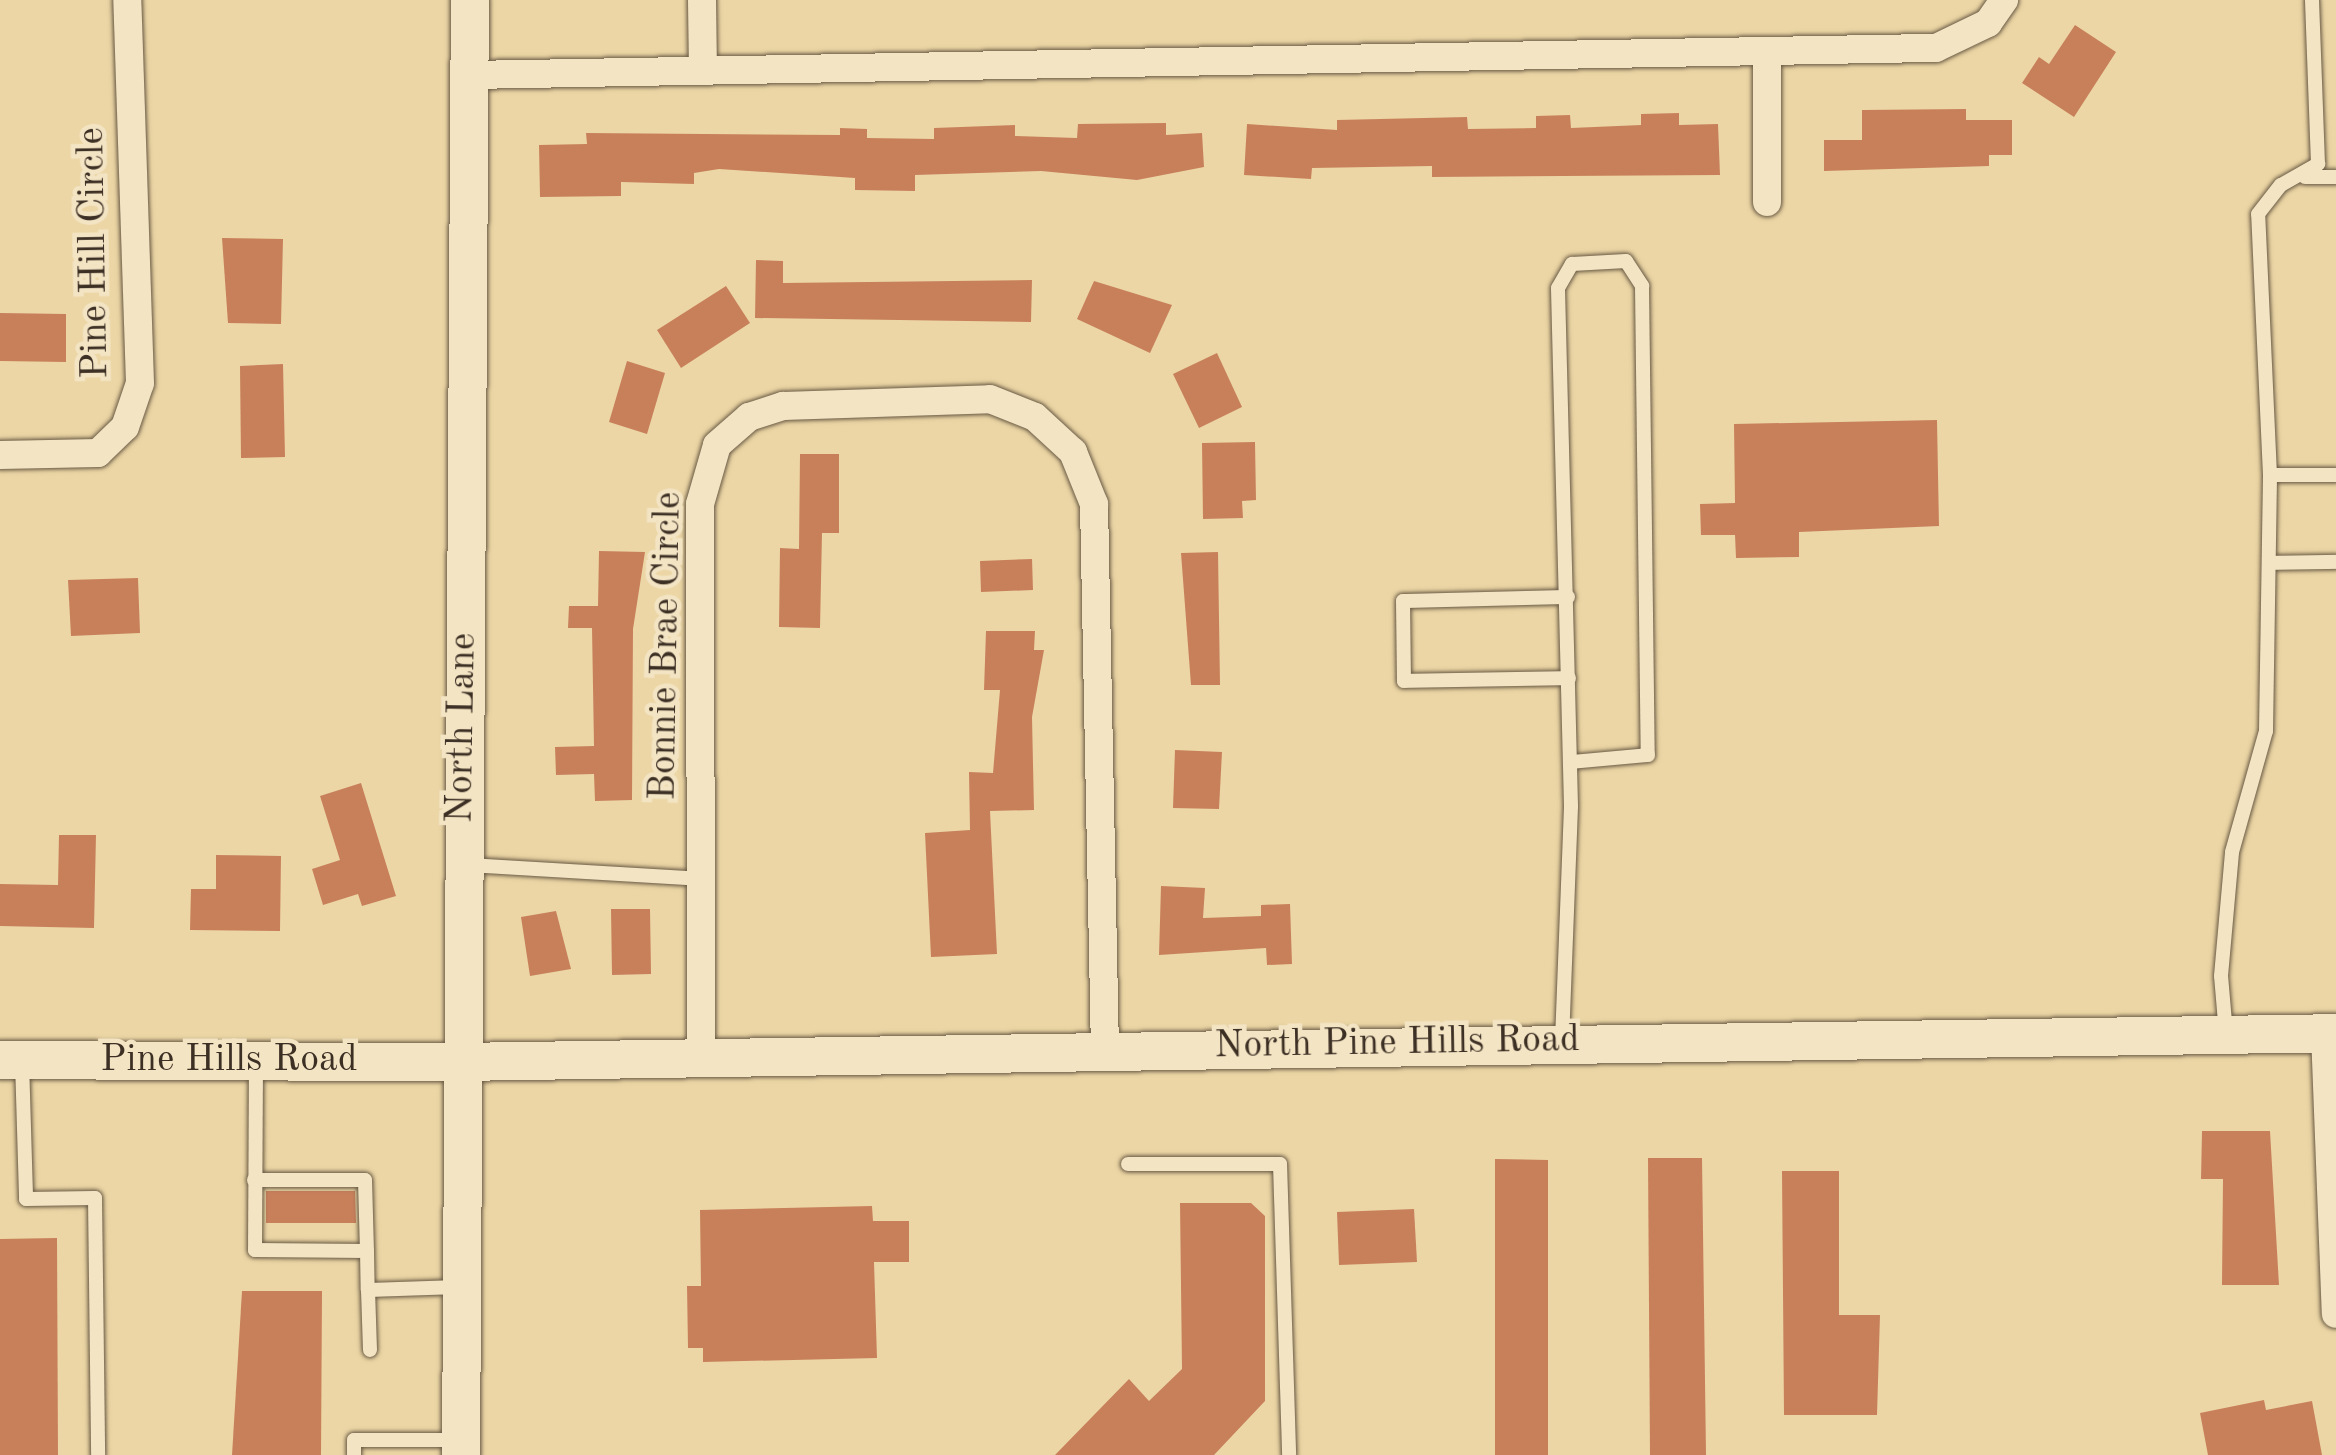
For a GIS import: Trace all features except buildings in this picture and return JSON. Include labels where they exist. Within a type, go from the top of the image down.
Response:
[{"type":"main road","name":"North Lane","points":[[461,1447],[458,1062],[470,0]]},
{"type":"main road","name":"North Pine Hills Road","points":[[458,1062],[1562,1041],[2330,1033]]},
{"type":"main road","name":"Pine Hills Road","points":[[11,1060],[458,1062]]},
{"type":"street","name":"Pine Hill Circle","points":[[0,455],[98,453],[125,427],[140,383],[127,0]]},
{"type":"street","points":[[702,0],[703,69]]},
{"type":"street","points":[[470,75],[1936,48],[1988,24],[2004,0]]},
{"type":"street","points":[[1768,51],[1768,202]]},
{"type":"street","name":"Bonnie Brae Circle","points":[[702,1058],[700,504],[717,444],[749,417],[784,406],[990,399],[1034,417],[1073,452],[1094,504],[1105,1050]]},
{"type":"street","points":[[2330,1033],[2336,1314]]},
{"type":"lane","points":[[2305,177],[2318,164],[2312,0]]},
{"type":"lane","points":[[2226,1035],[2221,976],[2232,852],[2266,731],[2270,475],[2258,214],[2281,185],[2305,177],[2336,177]]},
{"type":"lane","points":[[1562,1041],[1570,762],[1558,288],[1572,264],[1626,260],[1642,286],[1648,755],[1570,762]]},
{"type":"lane","points":[[2270,475],[2336,475]]},
{"type":"lane","points":[[2269,563],[2336,562]]},
{"type":"lane","points":[[1568,598],[1403,601],[1404,681],[1569,678]]},
{"type":"lane","points":[[461,865],[701,879]]},
{"type":"lane","points":[[11,1060],[26,1199],[94,1198],[98,1455]]},
{"type":"lane","points":[[256,1062],[255,1250],[367,1251]]},
{"type":"lane","points":[[1128,1164],[1280,1164],[1289,1455]]},
{"type":"lane","points":[[254,1180],[365,1180],[370,1350]]},
{"type":"lane","points":[[368,1290],[460,1287]]},
{"type":"lane","points":[[354,1455],[354,1440],[461,1447]]}]
